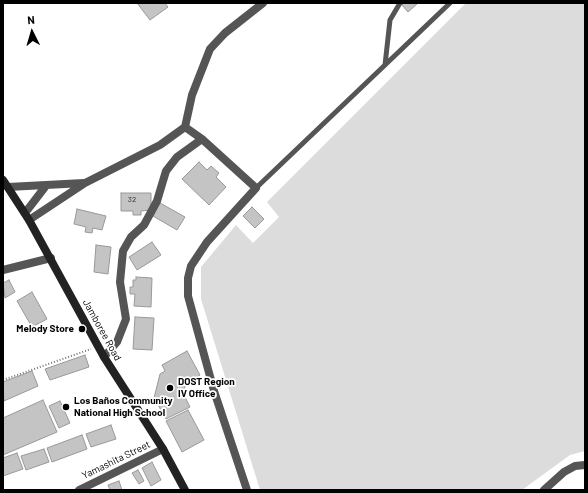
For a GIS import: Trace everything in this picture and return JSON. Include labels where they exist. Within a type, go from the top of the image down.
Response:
[{"type":"main road","name":"Jamboree Road","points":[[3,180],[27,216],[51,258],[104,357],[163,449],[185,490]]},
{"type":"street","points":[[27,216],[85,183],[160,146],[185,127],[192,95],[210,49],[225,33],[263,3]]},
{"type":"street","points":[[185,127],[202,139],[256,188],[207,242],[191,266],[188,278],[188,296],[214,391],[247,490]]},
{"type":"street","points":[[104,357],[117,342],[126,319],[120,282],[124,251],[131,237],[144,225],[157,200],[166,172],[177,157],[202,139]]},
{"type":"street","points":[[8,187],[45,187],[85,183]]},
{"type":"street","points":[[27,216],[45,187]]},
{"type":"street","points":[[3,270],[51,258]]},
{"type":"street","name":"Yamashita Street","points":[[79,490],[163,449]]},
{"type":"street","points":[[544,490],[564,472],[575,466],[585,464]]},
{"type":"lane","points":[[385,65],[390,20],[400,3]]},
{"type":"lane","points":[[256,188],[450,3]]},
{"type":"path","points":[[3,380],[38,366],[99,347]]},
{"type":"shaded area","points":[[466,3],[585,3],[585,451],[570,455],[522,490],[260,490],[201,299],[201,267],[236,225],[253,243],[279,217],[267,202]]},
{"type":"building","points":[[137,3],[165,3],[168,7],[150,20]]},
{"type":"building","points":[[404,3],[418,3],[408,12],[402,5]]},
{"type":"building","points":[[199,162],[207,170],[211,166],[219,173],[216,177],[226,187],[209,205],[182,179]]},
{"type":"building","points":[[121,193],[151,193],[151,210],[141,211],[141,215],[133,215],[133,211],[121,211]]},
{"type":"building","points":[[160,203],[185,217],[177,230],[153,216]]},
{"type":"building","points":[[252,207],[264,219],[255,228],[243,216]]},
{"type":"building","points":[[77,209],[106,216],[102,230],[93,228],[92,233],[85,232],[86,227],[74,224]]},
{"type":"building","points":[[152,242],[161,255],[137,270],[129,257]]},
{"type":"building","points":[[96,245],[111,247],[108,274],[94,272]]},
{"type":"building","points":[[136,277],[152,278],[151,307],[134,306],[135,294],[130,294],[130,287],[133,287],[133,280],[136,280]]},
{"type":"building","points":[[9,280],[15,292],[5,298],[3,283]]},
{"type":"building","points":[[32,292],[47,319],[32,327],[17,301]]},
{"type":"building","points":[[135,317],[154,318],[152,350],[133,349]]},
{"type":"building","name":"DOST Region IV Office","points":[[187,351],[200,375],[186,384],[183,393],[190,407],[166,419],[154,398],[160,374],[165,371],[162,365]]},
{"type":"building","points":[[85,355],[89,367],[50,380],[45,369]]},
{"type":"building","points":[[32,371],[38,386],[4,401],[3,382]]},
{"type":"building","points":[[43,400],[57,432],[3,455],[3,418]]},
{"type":"building","points":[[60,401],[70,423],[59,428],[49,406]]},
{"type":"building","points":[[188,410],[204,440],[182,452],[166,421]]},
{"type":"building","points":[[111,425],[116,439],[91,447],[86,434]]},
{"type":"building","points":[[82,435],[87,449],[52,462],[47,448]]},
{"type":"building","points":[[44,449],[49,462],[26,470],[21,456]]},
{"type":"building","points":[[17,453],[23,469],[3,476],[3,458]]},
{"type":"building","points":[[152,462],[161,480],[151,486],[142,468]]},
{"type":"building","points":[[138,470],[144,481],[139,484],[132,473]]},
{"type":"building","points":[[119,481],[122,490],[110,490],[108,485]]},
{"type":"place","name":"Melody Store","points":[[82,329]]},
{"type":"place","name":"DOST Region IV Office","points":[[170,388]]},
{"type":"place","name":"Los Baños Community National High School","points":[[66,407]]}]
